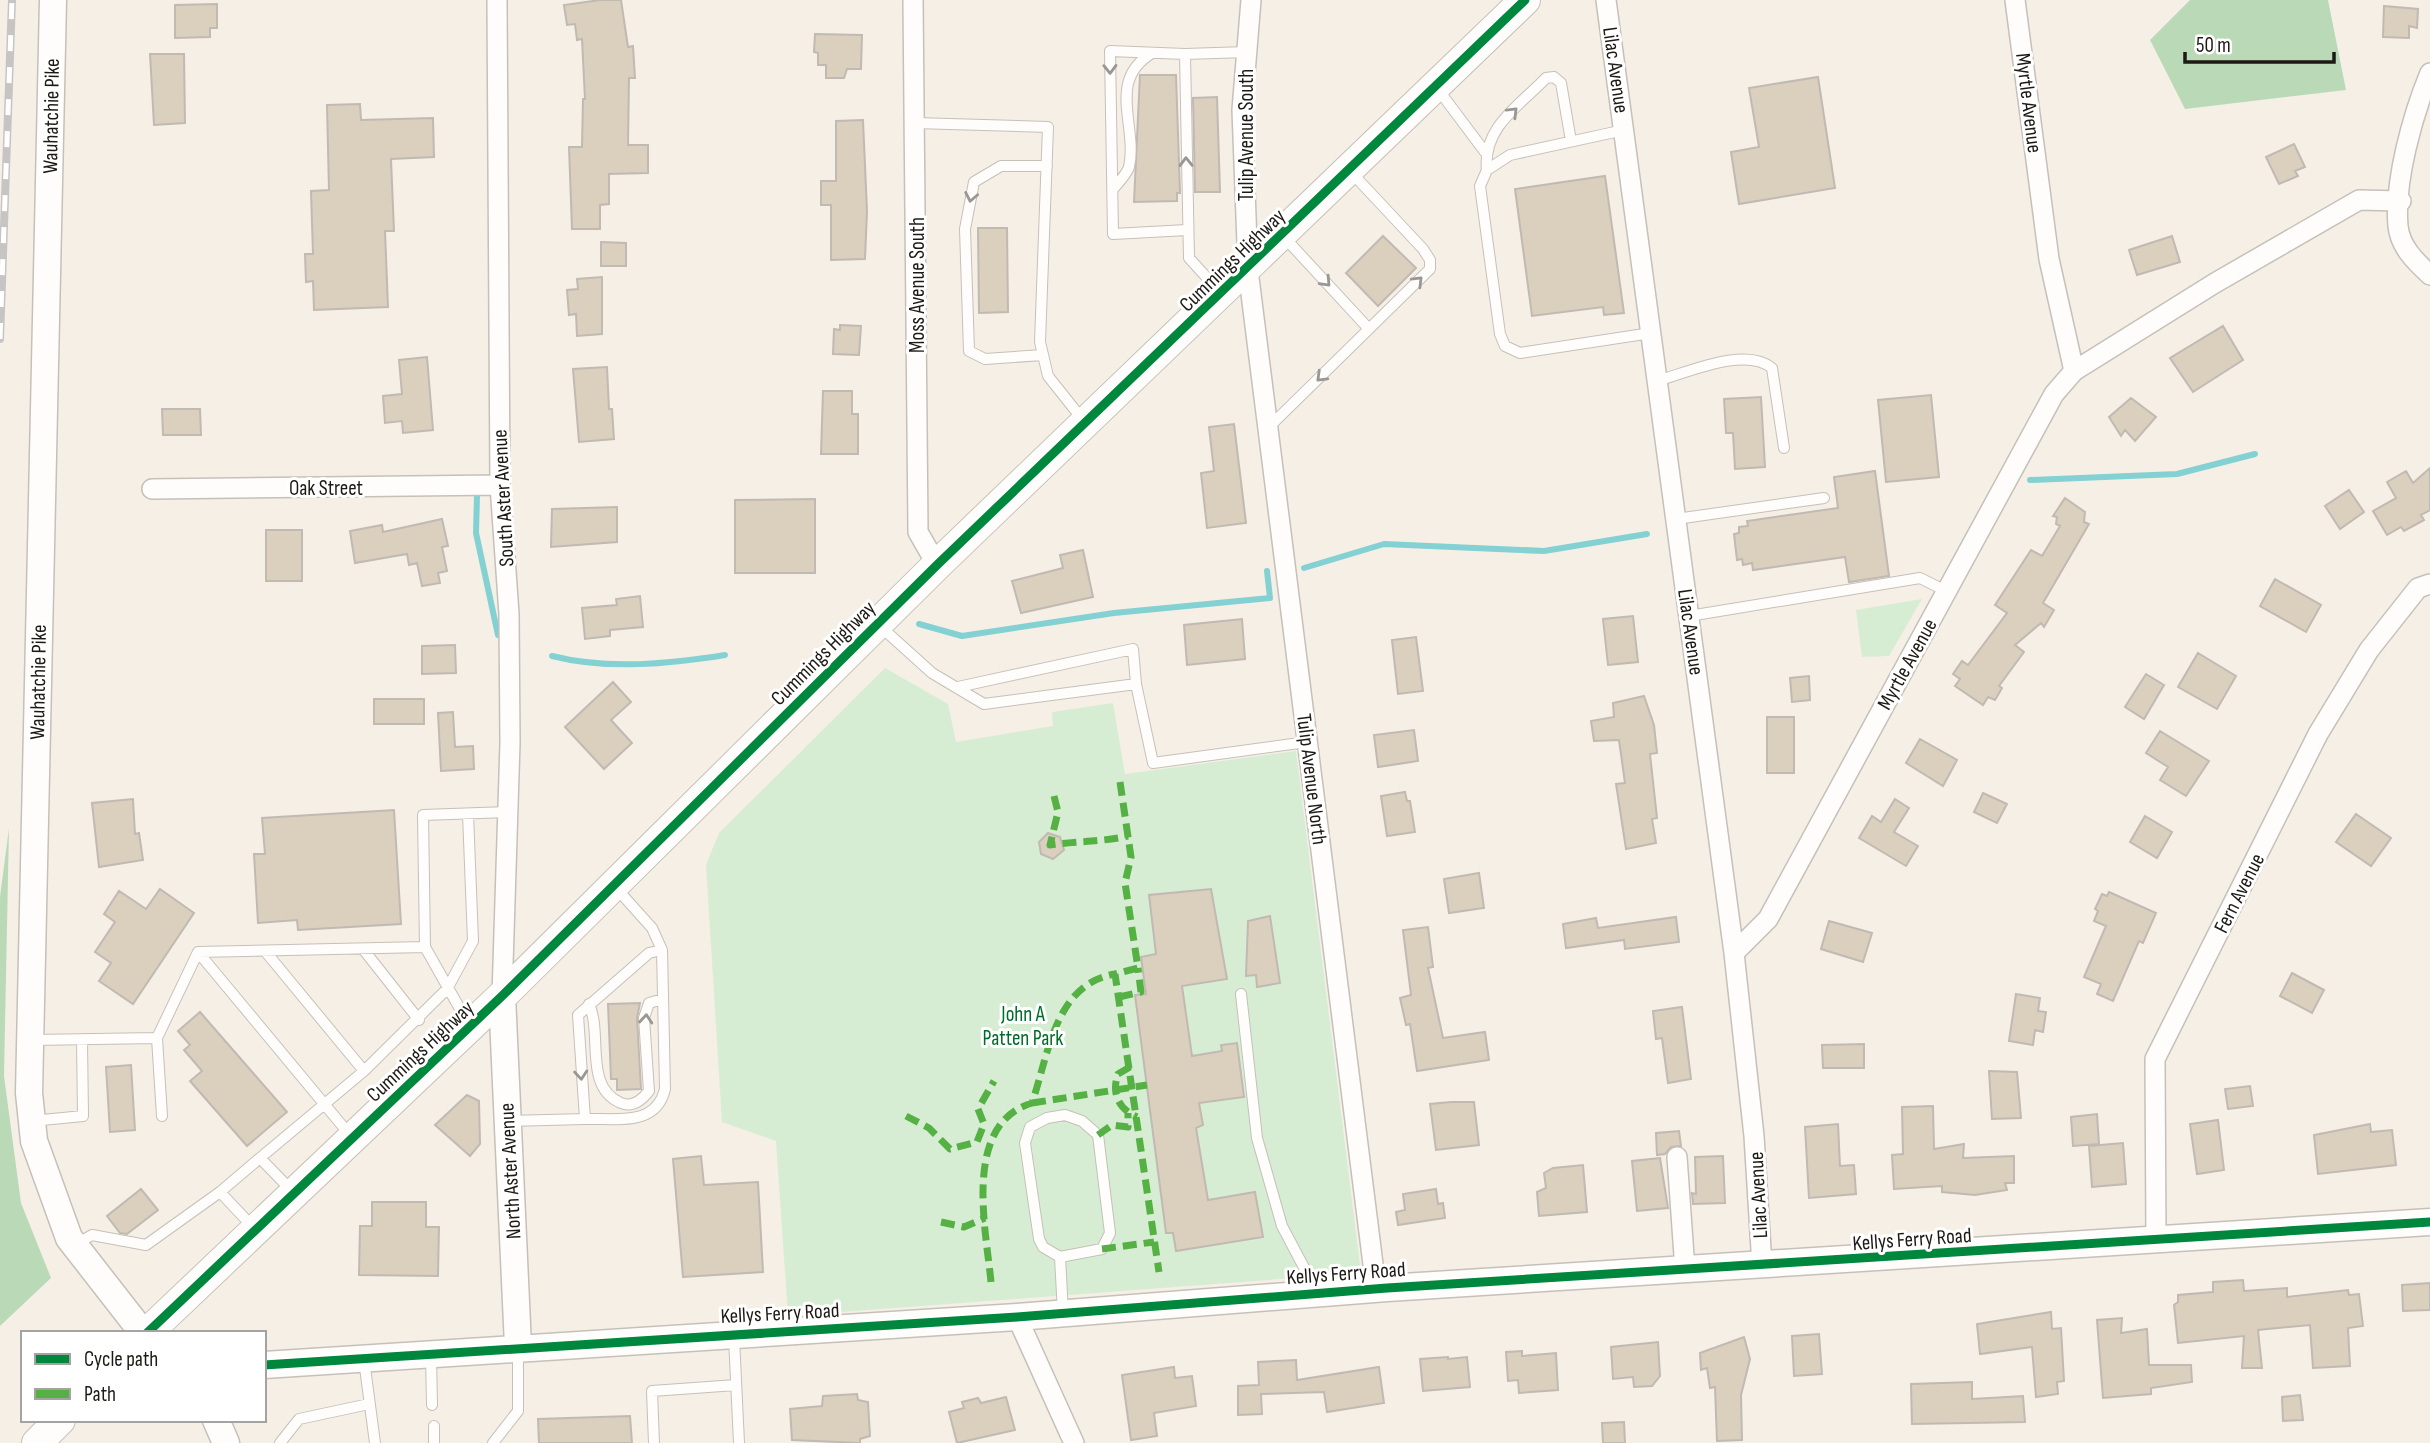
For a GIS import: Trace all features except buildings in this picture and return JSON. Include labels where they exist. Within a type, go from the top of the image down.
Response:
[{"type":"main road","name":"Cummings Highway","points":[[147,1331],[470,1027],[937,565],[1248,270],[1525,0]]},
{"type":"main road","points":[[37,1443],[58,1422]]},
{"type":"street","name":"Wauhatchie Pike","points":[[53,0],[30,1040],[32,1121],[34,1141],[50,1191],[74,1245],[143,1331]]},
{"type":"street","name":"South Aster Avenue","points":[[497,0],[500,485],[509,614],[508,813],[502,996]]},
{"type":"street","name":"Moss Avenue South","points":[[914,0],[918,532],[937,565]]},
{"type":"street","name":"Tulip Avenue South","points":[[1248,270],[1242,110],[1251,0]]},
{"type":"street","name":"Lilac Avenue","points":[[1606,0],[1734,953],[1754,1133],[1762,1266]]},
{"type":"street","name":"Myrtle Avenue","points":[[2015,0],[2049,259],[2074,371]]},
{"type":"street","points":[[2430,73],[2411,129],[2398,228],[2410,256],[2430,275]]},
{"type":"street","name":"Myrtle Avenue","points":[[1734,953],[1768,919],[2054,394],[2074,371],[2215,283],[2359,200],[2400,201]]},
{"type":"street","name":"Tulip Avenue North","points":[[1248,270],[1376,1288]]},
{"type":"street","name":"Oak Street","points":[[152,488],[500,485]]},
{"type":"street","name":"Fern Avenue","points":[[2156,1241],[2155,1059],[2319,734],[2369,650],[2418,588],[2430,584]]},
{"type":"street","name":"North Aster Avenue","points":[[502,996],[518,1346]]},
{"type":"street","points":[[1677,1157],[1685,1270]]},
{"type":"street","name":"Kellys Ferry Road","points":[[266,1365],[518,1346],[1017,1317],[1376,1288],[1762,1266],[2430,1222]]},
{"type":"street","points":[[1017,1317],[1074,1443]]},
{"type":"street","points":[[217,1422],[226,1443]]},
{"type":"lane","points":[[1187,230],[1114,234],[1110,51],[1185,54],[1247,52]]},
{"type":"lane","points":[[1113,190],[1129,169],[1127,77],[1139,60],[1152,52]]},
{"type":"lane","points":[[1185,54],[1189,258],[1222,294]]},
{"type":"lane","points":[[1571,141],[1560,83],[1554,77],[1546,78],[1491,134],[1485,152],[1487,170],[1480,187],[1500,334],[1506,346],[1520,353],[1651,333]]},
{"type":"lane","points":[[1436,86],[1485,152]]},
{"type":"lane","points":[[915,123],[1048,127],[1040,342],[1048,376],[1086,424]]},
{"type":"lane","points":[[1487,170],[1510,155],[1624,130]]},
{"type":"lane","points":[[1043,355],[985,359],[969,351],[965,229],[974,182],[1001,166],[1047,166]]},
{"type":"lane","points":[[1268,428],[1430,269],[1430,260],[1350,171]]},
{"type":"lane","points":[[1283,236],[1369,329]]},
{"type":"lane","points":[[1657,381],[1742,358],[1762,359],[1772,368],[1784,448]]},
{"type":"lane","points":[[1676,519],[1824,498]]},
{"type":"lane","points":[[1689,616],[1920,578],[1946,591]]},
{"type":"lane","points":[[878,624],[932,673],[984,704],[1136,684]]},
{"type":"lane","points":[[957,687],[1133,649],[1136,684],[1153,763],[1307,742]]},
{"type":"lane","points":[[470,1027],[425,947],[423,815],[508,813]]},
{"type":"lane","points":[[74,1245],[92,1235],[146,1245],[220,1192],[325,1106],[419,1020],[447,989],[473,942],[468,814]]},
{"type":"lane","points":[[508,1121],[636,1118],[648,1115],[662,1102],[665,1089],[662,950],[652,928],[614,886]]},
{"type":"lane","points":[[198,953],[425,947]]},
{"type":"lane","points":[[363,949],[419,1020]]},
{"type":"lane","points":[[585,1119],[578,1015],[649,953],[662,950]]},
{"type":"lane","points":[[265,951],[364,1071]]},
{"type":"lane","points":[[162,1116],[157,1038],[198,953]]},
{"type":"lane","points":[[198,953],[352,1139]]},
{"type":"lane","points":[[1241,994],[1257,1138],[1282,1226],[1317,1293]]},
{"type":"lane","points":[[586,1007],[594,1013],[597,1067],[602,1085],[611,1096],[626,1105],[636,1103],[649,1091],[644,1018],[649,1003],[663,999]]},
{"type":"lane","points":[[30,1040],[157,1038]]},
{"type":"lane","points":[[32,1121],[83,1116],[82,1040]]},
{"type":"lane","points":[[1065,1115],[1082,1121],[1098,1135],[1110,1233],[1102,1249],[1060,1257],[1042,1247],[1025,1143],[1030,1127],[1047,1118],[1065,1115]]},
{"type":"lane","points":[[260,1158],[294,1194]]},
{"type":"lane","points":[[220,1192],[256,1230]]},
{"type":"lane","points":[[1060,1257],[1063,1313]]},
{"type":"lane","points":[[733,1334],[739,1443]]},
{"type":"lane","points":[[493,1443],[518,1411],[518,1346]]},
{"type":"lane","points":[[431,1352],[432,1405]]},
{"type":"lane","points":[[363,1356],[375,1443]]},
{"type":"lane","points":[[654,1443],[652,1391],[736,1385]]},
{"type":"lane","points":[[280,1443],[299,1419],[369,1404]]},
{"type":"lane","points":[[434,1426],[434,1443]]},
{"type":"green space","points":[[2190,0],[2328,0],[2346,90],[2185,109],[2150,40]]},
{"type":"green space","points":[[1922,599],[1889,656],[1862,657],[1856,610]]},
{"type":"green space","name":"John A Patten Park","points":[[885,668],[948,704],[956,742],[1053,726],[1052,712],[1113,703],[1125,774],[1296,751],[1361,1273],[788,1316],[776,1141],[722,1122],[706,865],[719,833]]},
{"type":"green space","points":[[9,828],[4,1076],[21,1203],[51,1278],[0,1326],[0,897]]},
{"type":"waterway","points":[[2030,480],[2177,474],[2255,454]]},
{"type":"waterway","points":[[477,495],[476,533],[498,635]]},
{"type":"waterway","points":[[1304,568],[1384,544],[1544,551],[1647,534]]},
{"type":"waterway","points":[[919,624],[962,636],[1114,613],[1270,598],[1267,571]]},
{"type":"waterway","points":[[552,656],[594,663],[638,664],[725,655]]},
{"type":"railway","points":[[0,339],[12,0]]},
{"type":"marked path","points":[[1120,782],[1131,857],[1125,883],[1138,968],[1115,974],[1159,1272]]},
{"type":"marked path","points":[[1054,796],[1058,812],[1050,845],[1128,836]]},
{"type":"marked path","points":[[1119,997],[1141,992],[1138,968]]},
{"type":"marked path","points":[[991,1282],[985,1235],[983,1181],[987,1155],[995,1132],[1010,1115],[1032,1103],[1057,1023],[1067,1006],[1079,991],[1095,980],[1115,974]]},
{"type":"marked path","points":[[1130,1067],[1118,1074],[1115,1088],[1121,1105],[1137,1117]]},
{"type":"marked path","points":[[906,1116],[929,1128],[950,1149],[977,1142],[984,1124],[978,1109],[994,1081]]},
{"type":"marked path","points":[[1032,1103],[1147,1085]]},
{"type":"marked path","points":[[1098,1135],[1112,1125],[1128,1127],[1128,1113]]},
{"type":"marked path","points":[[941,1222],[964,1227],[985,1218]]},
{"type":"marked path","points":[[1102,1249],[1154,1242]]},
{"type":"cycle path","points":[[149,1331],[502,996],[937,565],[1525,0]]},
{"type":"cycle path","points":[[266,1365],[1017,1317],[1387,1288],[2430,1222]]}]
